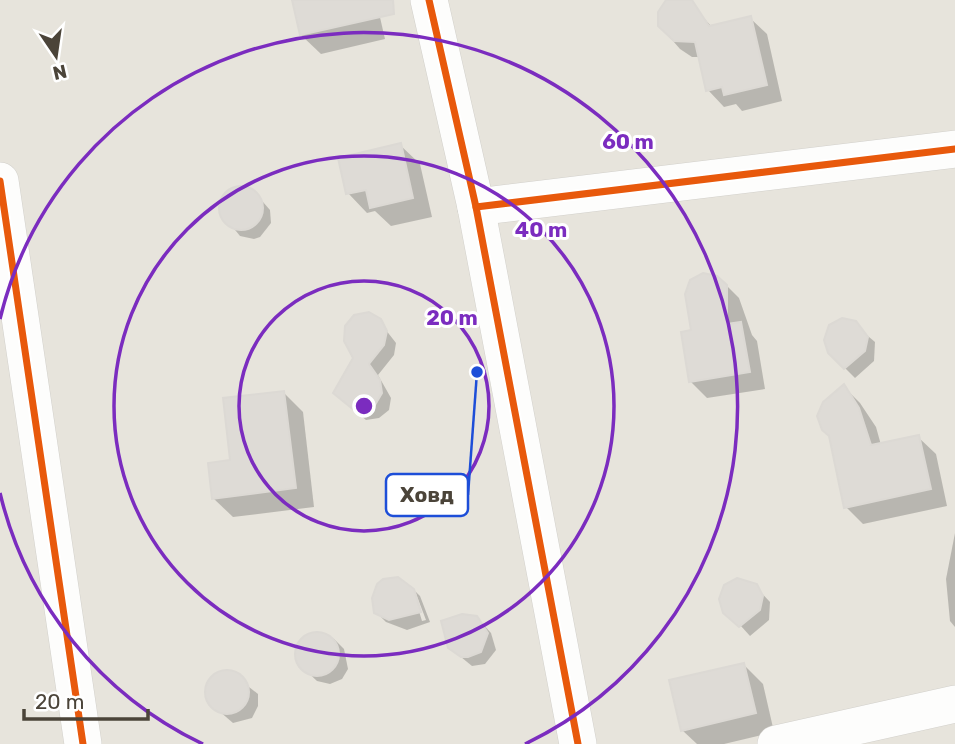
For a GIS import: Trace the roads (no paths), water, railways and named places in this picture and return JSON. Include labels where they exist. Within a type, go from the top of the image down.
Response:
[{"type":"street","points":[[429,0],[476,207],[578,744]]},
{"type":"street","points":[[476,207],[955,149]]},
{"type":"street","points":[[0,181],[83,744]]},
{"type":"street","points":[[776,744],[955,704]]},
{"type":"place","name":"Ховд","points":[[477,372]]}]
